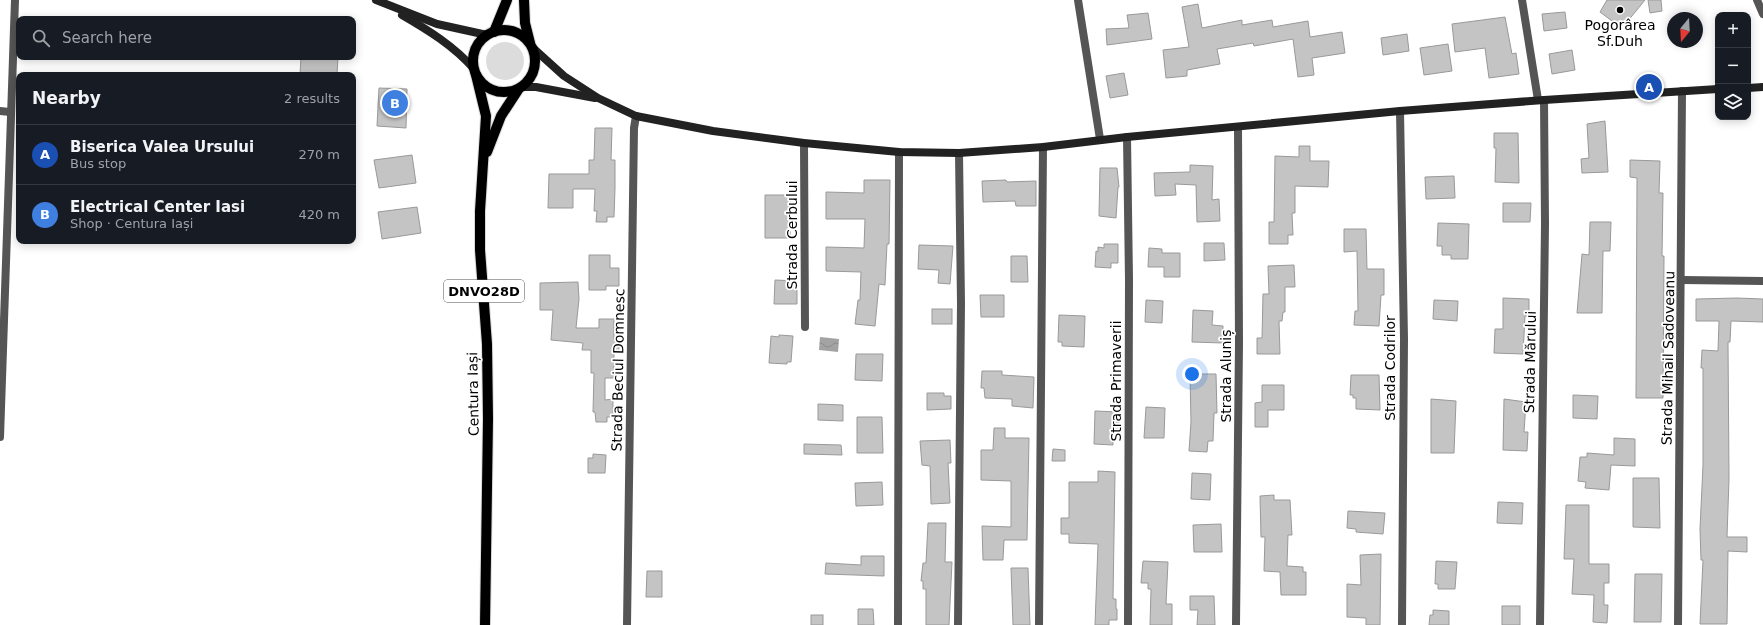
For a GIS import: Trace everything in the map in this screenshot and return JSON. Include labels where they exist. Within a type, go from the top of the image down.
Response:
[{"type":"main road","points":[[376,0],[428,30],[462,55],[482,83],[490,89],[499,92],[508,92],[520,88],[536,87],[598,98]]},
{"type":"main road","points":[[475,72],[474,54],[476,46],[491,33],[507,0]]},
{"type":"main road","points":[[520,88],[530,79],[535,69],[536,58],[525,23],[524,0]]},
{"type":"main road","points":[[386,5],[437,24],[491,33],[504,30],[514,32],[523,36],[564,76],[598,98],[636,116],[713,131],[804,143],[899,152],[959,153],[1043,147],[1100,139],[1400,112],[1541,100],[1715,89]]},
{"type":"main road","name":"Centura Iași","points":[[475,72],[486,116],[480,188],[480,250],[487,344],[488,419],[484,625]]},
{"type":"main road","points":[[1751,88],[1763,87]]},
{"type":"main road","name":"Centura Iași","points":[[483,164],[501,116],[520,88]]},
{"type":"street","points":[[0,437],[4,216],[15,0]]},
{"type":"street","points":[[1078,0],[1100,139]]},
{"type":"street","name":"Strada Mărului","points":[[1522,0],[1541,100],[1545,224],[1540,625]]},
{"type":"street","points":[[1757,0],[1763,14]]},
{"type":"street","name":"Strada Mihail Sadoveanu","points":[[1678,625],[1682,280],[1682,91]]},
{"type":"street","points":[[0,111],[10,112]]},
{"type":"street","name":"Strada Codrilor","points":[[1400,112],[1404,338],[1402,625]]},
{"type":"street","name":"Strada Beciul Domnesc","points":[[628,625],[634,128],[636,116]]},
{"type":"street","name":"Strada Aluniș","points":[[1236,625],[1239,343],[1238,127]]},
{"type":"street","name":"Strada Primaverii","points":[[1126,137],[1129,280],[1128,625]]},
{"type":"street","name":"Strada Cerbului","points":[[804,143],[805,326]]},
{"type":"street","points":[[1039,625],[1043,147]]},
{"type":"street","points":[[898,625],[899,152]]},
{"type":"street","points":[[958,625],[961,303],[959,153]]},
{"type":"street","points":[[1682,280],[1763,281]]},
{"type":"shaded area","points":[[505,42],[515,45],[521,51],[524,61],[521,71],[515,77],[505,80],[495,77],[489,71],[486,61],[489,51],[495,45]]},
{"type":"water","points":[[820,337],[839,339],[838,352],[819,350]]},
{"type":"building","name":"Pogorârea Sf.Duh","points":[[1607,0],[1645,0],[1627,22],[1616,24],[1600,12]]},
{"type":"building","points":[[1648,0],[1661,0],[1662,11],[1650,13]]},
{"type":"building","points":[[1198,4],[1202,28],[1242,20],[1242,25],[1272,20],[1273,27],[1308,21],[1310,37],[1342,32],[1345,53],[1312,58],[1314,75],[1298,77],[1293,39],[1254,46],[1253,43],[1217,49],[1220,64],[1187,70],[1187,76],[1166,78],[1163,50],[1189,47],[1182,7]]},
{"type":"building","points":[[1565,12],[1567,28],[1544,31],[1542,14]]},
{"type":"building","points":[[1148,13],[1152,39],[1107,45],[1106,29],[1129,28],[1127,15]]},
{"type":"building","points":[[1505,17],[1512,54],[1516,53],[1519,74],[1489,78],[1485,48],[1455,52],[1452,24]]},
{"type":"building","points":[[1407,34],[1409,51],[1383,55],[1381,38]]},
{"type":"building","points":[[1448,44],[1452,71],[1424,75],[1420,48]]},
{"type":"building","points":[[1572,50],[1575,70],[1552,74],[1549,54]]},
{"type":"building","points":[[301,60],[338,60],[337,72],[300,72]]},
{"type":"building","points":[[1124,73],[1128,95],[1110,98],[1106,76]]},
{"type":"building","points":[[379,88],[407,89],[406,128],[377,126]]},
{"type":"building","points":[[1605,121],[1608,172],[1582,173],[1581,159],[1589,158],[1587,124]]},
{"type":"building","points":[[595,128],[612,128],[611,160],[615,160],[614,217],[607,217],[607,222],[596,222],[597,211],[594,211],[595,189],[573,189],[573,208],[548,208],[549,174],[589,174],[589,160],[594,160]]},
{"type":"building","points":[[1494,133],[1518,133],[1519,183],[1495,182],[1496,148],[1494,148]]},
{"type":"building","points":[[1299,146],[1310,146],[1310,161],[1329,161],[1328,187],[1295,186],[1295,213],[1292,213],[1293,235],[1288,235],[1288,244],[1269,244],[1269,222],[1274,222],[1275,156],[1299,157]]},
{"type":"building","points":[[412,155],[416,183],[379,188],[374,160]]},
{"type":"building","points":[[1630,160],[1660,161],[1659,193],[1663,193],[1662,256],[1664,256],[1663,398],[1636,398],[1637,178],[1630,177]]},
{"type":"building","points":[[1190,165],[1213,166],[1212,200],[1219,199],[1220,221],[1197,222],[1196,185],[1175,184],[1176,195],[1155,196],[1154,173],[1190,172]]},
{"type":"building","points":[[1100,168],[1117,168],[1119,187],[1116,218],[1099,216]]},
{"type":"building","points":[[1454,176],[1455,198],[1426,199],[1425,177]]},
{"type":"building","points":[[864,180],[890,180],[889,244],[887,244],[885,285],[879,284],[875,326],[855,324],[858,300],[860,300],[861,272],[826,271],[826,247],[864,248],[865,219],[826,219],[826,192],[864,193]]},
{"type":"building","points":[[1006,180],[1007,182],[1036,181],[1036,206],[1016,206],[1015,201],[983,202],[982,181]]},
{"type":"building","points":[[765,195],[791,195],[790,238],[765,238]]},
{"type":"building","points":[[1503,203],[1531,203],[1530,222],[1503,222]]},
{"type":"building","points":[[417,207],[421,233],[382,239],[378,212]]},
{"type":"building","points":[[1590,222],[1611,222],[1610,251],[1603,251],[1602,313],[1577,313],[1582,254],[1589,255]]},
{"type":"building","points":[[1438,223],[1469,224],[1468,259],[1451,259],[1451,255],[1442,255],[1442,246],[1437,246]]},
{"type":"building","points":[[1344,229],[1366,229],[1367,269],[1384,269],[1384,295],[1381,295],[1379,326],[1354,325],[1355,311],[1358,311],[1357,251],[1344,252]]},
{"type":"building","points":[[1204,243],[1224,243],[1225,260],[1204,261]]},
{"type":"building","points":[[1104,244],[1118,244],[1118,263],[1111,263],[1111,268],[1095,267],[1096,251],[1098,252],[1098,247],[1104,248]]},
{"type":"building","points":[[919,245],[953,246],[950,284],[938,283],[939,270],[918,269]]},
{"type":"building","points":[[1149,248],[1162,249],[1162,253],[1180,253],[1180,277],[1164,277],[1164,267],[1148,267]]},
{"type":"building","points":[[589,255],[610,255],[610,268],[619,268],[619,286],[606,286],[606,290],[589,290]]},
{"type":"building","points":[[1011,256],[1027,256],[1028,282],[1011,282]]},
{"type":"building","points":[[1294,265],[1295,287],[1285,287],[1285,312],[1283,312],[1282,321],[1279,321],[1280,354],[1257,354],[1257,338],[1262,338],[1263,294],[1269,294],[1268,266]]},
{"type":"building","points":[[775,280],[797,281],[797,304],[774,304]]},
{"type":"building","points":[[578,282],[579,299],[576,328],[599,328],[599,319],[614,319],[614,339],[619,339],[619,351],[614,351],[614,378],[605,378],[605,400],[613,399],[613,417],[607,417],[607,422],[596,422],[595,412],[593,412],[594,373],[591,373],[591,350],[582,350],[583,343],[551,340],[553,310],[540,310],[540,283]]},
{"type":"building","points":[[980,295],[1004,295],[1004,317],[981,317]]},
{"type":"building","points":[[1503,298],[1529,299],[1529,317],[1525,316],[1523,354],[1494,353],[1495,329],[1503,329]]},
{"type":"building","points":[[1696,299],[1763,299],[1763,322],[1731,321],[1730,342],[1728,342],[1729,479],[1727,537],[1747,537],[1747,552],[1728,551],[1727,624],[1700,624],[1703,560],[1701,560],[1700,529],[1703,465],[1702,350],[1718,351],[1719,321],[1696,321]]},
{"type":"building","points":[[1146,300],[1163,301],[1162,323],[1145,322]]},
{"type":"building","points":[[1434,300],[1458,301],[1457,321],[1433,319]]},
{"type":"building","points":[[932,309],[952,309],[952,324],[932,324]]},
{"type":"building","points":[[1193,310],[1213,311],[1212,325],[1223,326],[1223,343],[1192,342]]},
{"type":"building","points":[[1059,315],[1085,316],[1084,347],[1062,346],[1062,342],[1058,342]]},
{"type":"building","points":[[779,335],[793,336],[791,362],[787,362],[787,364],[769,363],[771,336],[779,337]]},
{"type":"building","points":[[856,354],[883,354],[882,381],[855,380]]},
{"type":"building","points":[[982,371],[1002,371],[1002,375],[1034,377],[1033,408],[1012,406],[1012,399],[985,398],[984,388],[981,388]]},
{"type":"building","points":[[1190,374],[1216,374],[1217,413],[1214,413],[1213,441],[1208,441],[1207,452],[1189,451],[1191,422]]},
{"type":"building","points":[[1351,375],[1379,375],[1380,410],[1356,409],[1356,398],[1353,398],[1353,395],[1350,395]]},
{"type":"building","points":[[1262,385],[1284,385],[1284,410],[1268,410],[1268,427],[1255,427],[1255,403],[1262,402]]},
{"type":"building","points":[[927,393],[944,393],[944,396],[951,396],[951,409],[927,410]]},
{"type":"building","points":[[1573,395],[1598,396],[1597,419],[1573,418]]},
{"type":"building","points":[[1431,399],[1456,401],[1454,453],[1431,453]]},
{"type":"building","points":[[1504,399],[1526,402],[1524,432],[1528,432],[1527,451],[1503,450]]},
{"type":"building","points":[[818,404],[843,405],[843,421],[818,420]]},
{"type":"building","points":[[1146,407],[1165,408],[1164,438],[1144,438]]},
{"type":"building","points":[[1095,411],[1119,412],[1119,434],[1113,434],[1113,445],[1094,444]]},
{"type":"building","points":[[857,417],[882,417],[883,453],[857,453]]},
{"type":"building","points":[[994,428],[1005,428],[1005,438],[1029,438],[1027,540],[1004,540],[1003,560],[983,560],[982,526],[1011,527],[1011,481],[981,480],[981,450],[993,450]]},
{"type":"building","points":[[1614,438],[1635,439],[1635,466],[1611,465],[1609,490],[1585,488],[1586,482],[1578,481],[1580,457],[1587,457],[1587,453],[1614,455]]},
{"type":"building","points":[[950,440],[951,463],[948,463],[950,503],[931,504],[930,466],[922,465],[920,441]]},
{"type":"building","points":[[804,444],[841,445],[842,455],[804,454]]},
{"type":"building","points":[[1053,449],[1065,450],[1065,461],[1052,461]]},
{"type":"building","points":[[593,454],[606,455],[605,473],[588,473],[588,458],[593,458]]},
{"type":"building","points":[[1098,471],[1115,472],[1113,599],[1116,599],[1117,620],[1109,620],[1109,625],[1095,625],[1098,544],[1069,543],[1069,534],[1061,534],[1061,518],[1069,518],[1069,482],[1098,482]]},
{"type":"building","points":[[1192,473],[1211,474],[1210,500],[1191,499]]},
{"type":"building","points":[[1633,478],[1659,478],[1660,528],[1633,527]]},
{"type":"building","points":[[882,482],[883,505],[856,506],[855,483]]},
{"type":"building","points":[[1274,495],[1274,500],[1290,500],[1292,535],[1288,535],[1287,566],[1303,567],[1303,572],[1306,572],[1306,595],[1281,595],[1280,572],[1264,571],[1265,537],[1261,537],[1260,496]]},
{"type":"building","points":[[1498,502],[1523,503],[1522,524],[1497,523]]},
{"type":"building","points":[[1566,505],[1589,505],[1589,564],[1609,564],[1609,583],[1604,583],[1604,605],[1608,605],[1607,623],[1593,622],[1594,595],[1572,594],[1574,559],[1564,559]]},
{"type":"building","points":[[1348,511],[1385,513],[1383,534],[1356,532],[1356,529],[1347,528]]},
{"type":"building","points":[[928,523],[946,523],[945,562],[952,562],[949,625],[926,625],[926,589],[923,589],[923,581],[921,581],[923,563],[926,563]]},
{"type":"building","points":[[1221,524],[1222,552],[1194,552],[1193,525]]},
{"type":"building","points":[[1381,554],[1380,625],[1366,625],[1366,618],[1347,617],[1347,584],[1361,585],[1360,555]]},
{"type":"building","points":[[861,556],[884,556],[884,576],[825,574],[826,563],[861,565]]},
{"type":"building","points":[[1143,561],[1168,562],[1166,604],[1172,604],[1172,625],[1150,625],[1151,589],[1148,589],[1148,583],[1141,583]]},
{"type":"building","points":[[1436,561],[1457,562],[1455,589],[1438,589],[1438,584],[1435,584]]},
{"type":"building","points":[[1011,568],[1028,568],[1030,625],[1013,625]]},
{"type":"building","points":[[647,571],[662,571],[662,597],[646,597]]},
{"type":"building","points":[[1635,574],[1662,574],[1661,622],[1634,622]]},
{"type":"building","points":[[1190,596],[1214,596],[1215,625],[1197,625],[1198,610],[1190,610]]},
{"type":"building","points":[[1502,606],[1520,606],[1520,625],[1502,625]]},
{"type":"building","points":[[858,609],[873,609],[874,625],[858,625]]},
{"type":"building","points":[[1433,610],[1449,611],[1449,625],[1429,625],[1430,615],[1433,615]]},
{"type":"building","points":[[811,615],[823,615],[823,625],[811,625]]},
{"type":"place","name":"Pogorârea Sf.Duh","points":[[1620,10]]},
{"type":"place","name":"Biserica Valea Ursului","points":[[1649,87]]},
{"type":"place","name":"Electrical Center Iasi","points":[[395,103]]}]
